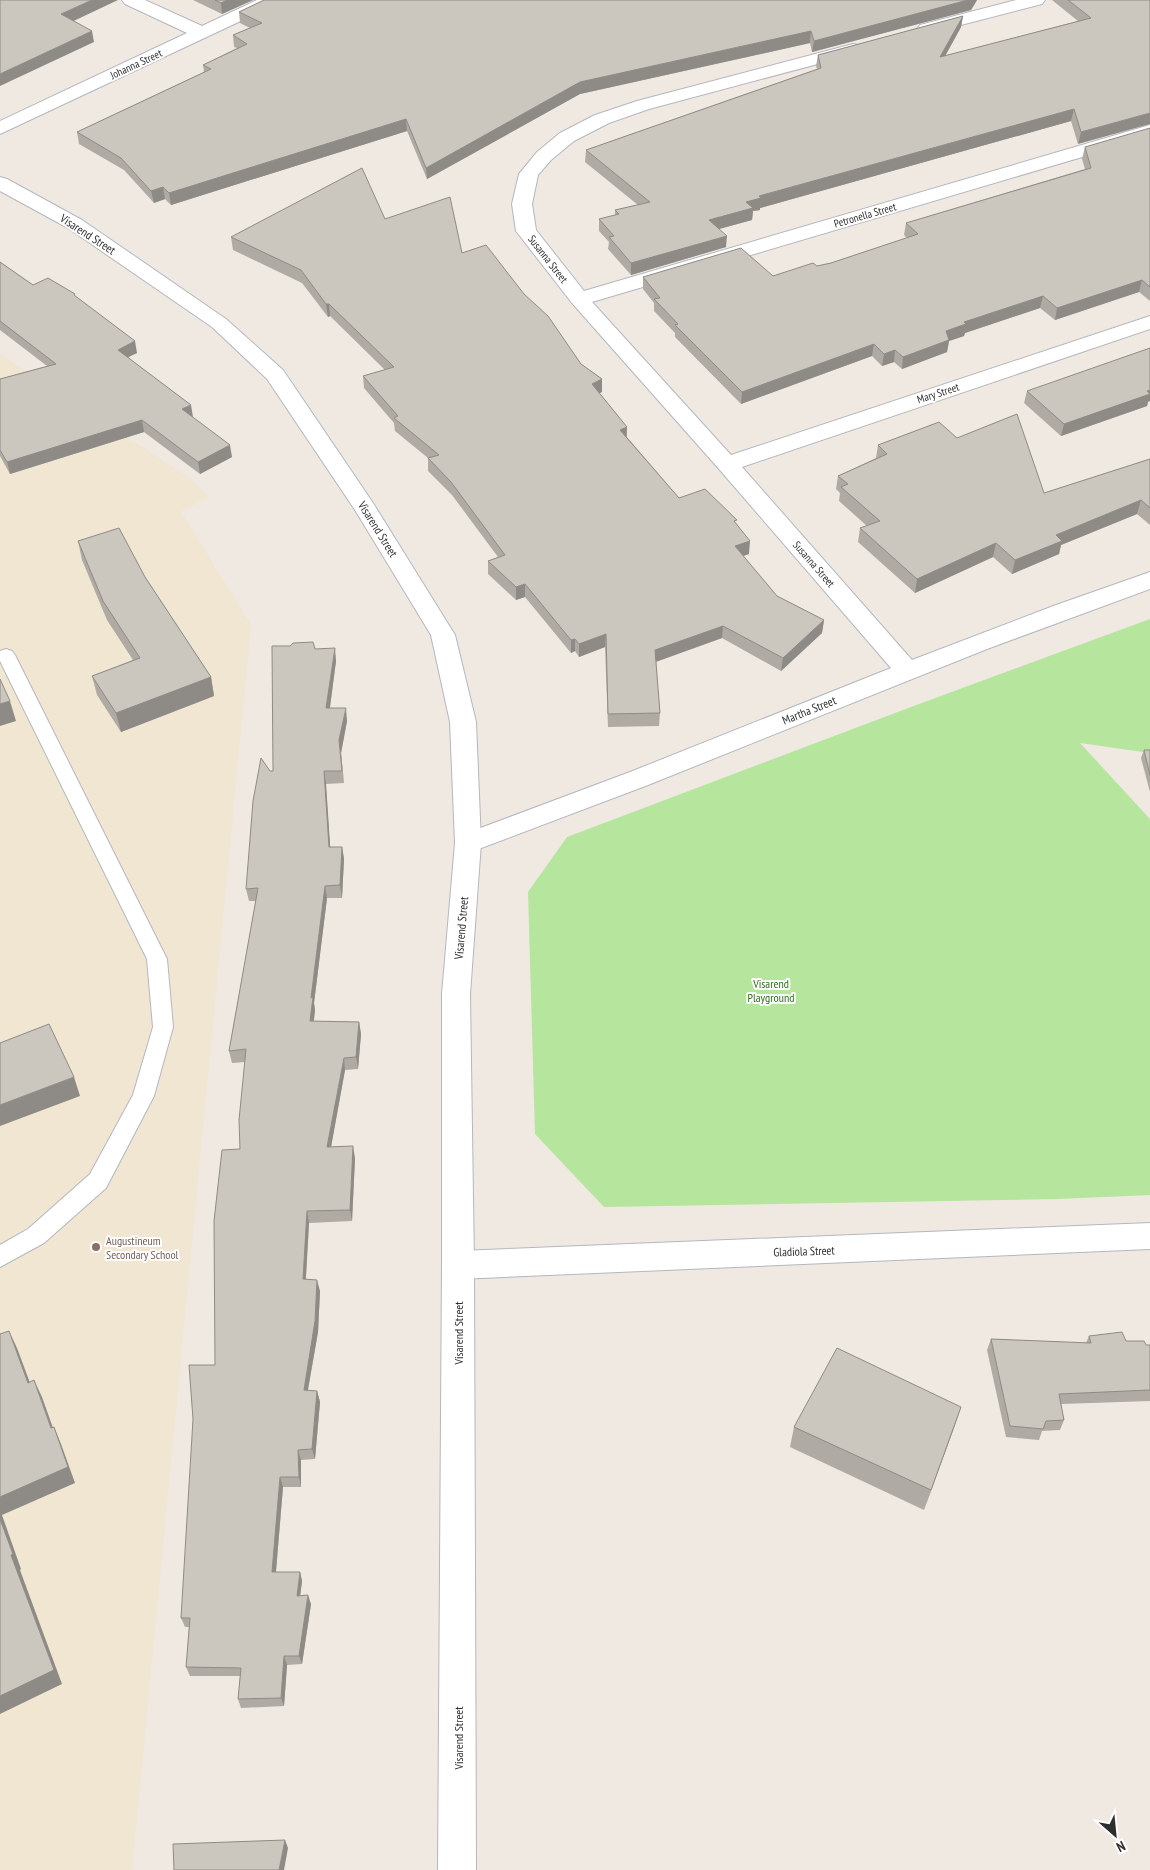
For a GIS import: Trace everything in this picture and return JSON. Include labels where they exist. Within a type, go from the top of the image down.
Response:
[{"type":"street","points":[[132,0],[202,33]]},
{"type":"street","name":"Johanna Street","points":[[0,128],[271,0]]},
{"type":"street","points":[[910,34],[1036,0]]},
{"type":"street","name":"Susanna Street","points":[[872,44],[643,105],[602,119],[567,137],[544,156],[529,174],[522,204],[526,231],[579,299],[727,464],[907,671]]},
{"type":"street","name":"Petronella Street","points":[[579,299],[1150,131]]},
{"type":"street","name":"Visarend Street","points":[[0,182],[76,224],[219,323],[275,375],[365,508],[443,635],[463,722],[468,843],[456,994],[458,1265],[457,1870]]},
{"type":"street","name":"Mary Street","points":[[727,464],[1150,322]]},
{"type":"street","name":"Martha Street","points":[[468,843],[544,816],[907,671],[1150,580]]},
{"type":"street","name":"Gladiola Street","points":[[458,1265],[1150,1236]]},
{"type":"lane","points":[[0,1258],[36,1236],[98,1181],[143,1096],[163,1027],[157,959],[6,655]]},
{"type":"shaded area","name":"Augustineum Secondary School","points":[[0,354],[191,479],[208,497],[181,512],[251,625],[132,1870],[0,1870]]},
{"type":"green space","name":"Visarend Playground","points":[[1150,619],[1150,753],[1080,743],[1150,819],[1150,1195],[1057,1199],[604,1207],[535,1134],[528,892],[567,837]]},
{"type":"building","points":[[0,0],[92,0],[61,14],[92,31],[0,74]]},
{"type":"building","points":[[215,0],[227,0],[221,3]]},
{"type":"building","points":[[264,0],[968,0],[814,41],[811,31],[580,82],[426,168],[406,119],[169,193],[163,187],[151,191],[121,158],[77,132],[211,69],[203,65],[247,44],[233,35],[262,23],[239,12]]},
{"type":"building","points":[[1068,0],[1150,0],[1150,113],[1081,132],[1074,109],[759,196],[761,198],[746,202],[753,208],[709,220],[727,236],[631,263],[609,237],[614,236],[599,219],[619,214],[615,210],[650,202],[586,150],[821,68],[818,55],[963,16],[940,57],[1091,18]]},
{"type":"building","points":[[1150,128],[1150,287],[1142,280],[1057,308],[1043,296],[964,322],[966,324],[946,331],[949,340],[903,357],[895,350],[884,354],[874,344],[742,392],[675,325],[678,324],[654,299],[660,298],[643,277],[741,248],[773,276],[813,263],[817,266],[831,263],[918,234],[906,223],[1091,168],[1085,147]]},
{"type":"building","points":[[362,168],[385,219],[450,197],[462,253],[486,245],[524,294],[548,316],[581,364],[602,379],[592,384],[627,427],[620,430],[679,498],[705,489],[737,520],[734,521],[750,541],[735,546],[777,596],[824,620],[783,658],[723,626],[655,650],[660,713],[608,714],[606,634],[579,644],[575,639],[571,640],[525,584],[516,587],[488,561],[505,555],[451,482],[428,458],[439,455],[394,418],[398,416],[363,376],[394,367],[329,304],[326,304],[301,270],[231,237]]},
{"type":"building","points":[[0,262],[33,285],[48,278],[75,294],[135,341],[118,350],[191,405],[182,409],[230,445],[198,462],[142,420],[7,462],[0,450],[0,379],[56,364],[0,321]]},
{"type":"building","points":[[1150,348],[1150,390],[1147,391],[1150,394],[1064,424],[1027,391]]},
{"type":"building","points":[[1017,414],[1044,493],[1150,459],[1150,508],[1141,500],[1056,535],[1062,541],[1015,560],[996,543],[917,579],[860,528],[880,521],[841,487],[848,484],[838,476],[887,454],[878,445],[939,422],[957,438]]},
{"type":"building","points":[[119,528],[145,577],[211,677],[116,713],[92,676],[140,658],[103,601],[78,541]]},
{"type":"building","points":[[313,642],[315,649],[335,648],[326,708],[346,708],[339,740],[342,771],[324,771],[329,847],[342,847],[340,885],[325,886],[311,998],[313,997],[310,1021],[359,1022],[356,1057],[344,1058],[327,1147],[353,1146],[350,1210],[307,1211],[303,1279],[317,1280],[315,1321],[304,1390],[317,1391],[312,1449],[298,1450],[299,1477],[280,1477],[272,1572],[300,1572],[297,1596],[308,1595],[299,1656],[284,1656],[281,1698],[238,1699],[241,1668],[186,1667],[190,1618],[181,1618],[193,1419],[189,1365],[215,1365],[214,1221],[222,1150],[240,1149],[239,1120],[246,1049],[229,1051],[258,888],[246,889],[253,801],[261,758],[270,771],[273,771],[272,646],[290,646],[293,643]]},
{"type":"building","points":[[0,679],[10,701],[0,704]]},
{"type":"building","points":[[1144,750],[1150,750],[1150,775]]},
{"type":"building","points":[[49,1024],[74,1077],[0,1105],[0,1043]]},
{"type":"building","points":[[9,1331],[28,1383],[34,1380],[51,1428],[54,1427],[68,1467],[0,1497],[0,1334]]},
{"type":"building","points":[[1122,1332],[1126,1341],[1144,1341],[1146,1345],[1150,1345],[1150,1390],[1059,1394],[1064,1420],[1046,1421],[1043,1429],[1010,1426],[991,1339],[1091,1343],[1089,1336]]},
{"type":"building","points":[[837,1348],[961,1407],[931,1490],[794,1427]]},
{"type":"building","points":[[0,1519],[13,1554],[11,1555],[54,1670],[0,1696]]},
{"type":"building","points":[[285,1840],[279,1870],[174,1870],[173,1844]]},
{"type":"place","name":"Augustineum Secondary School","points":[[96,1247]]}]
